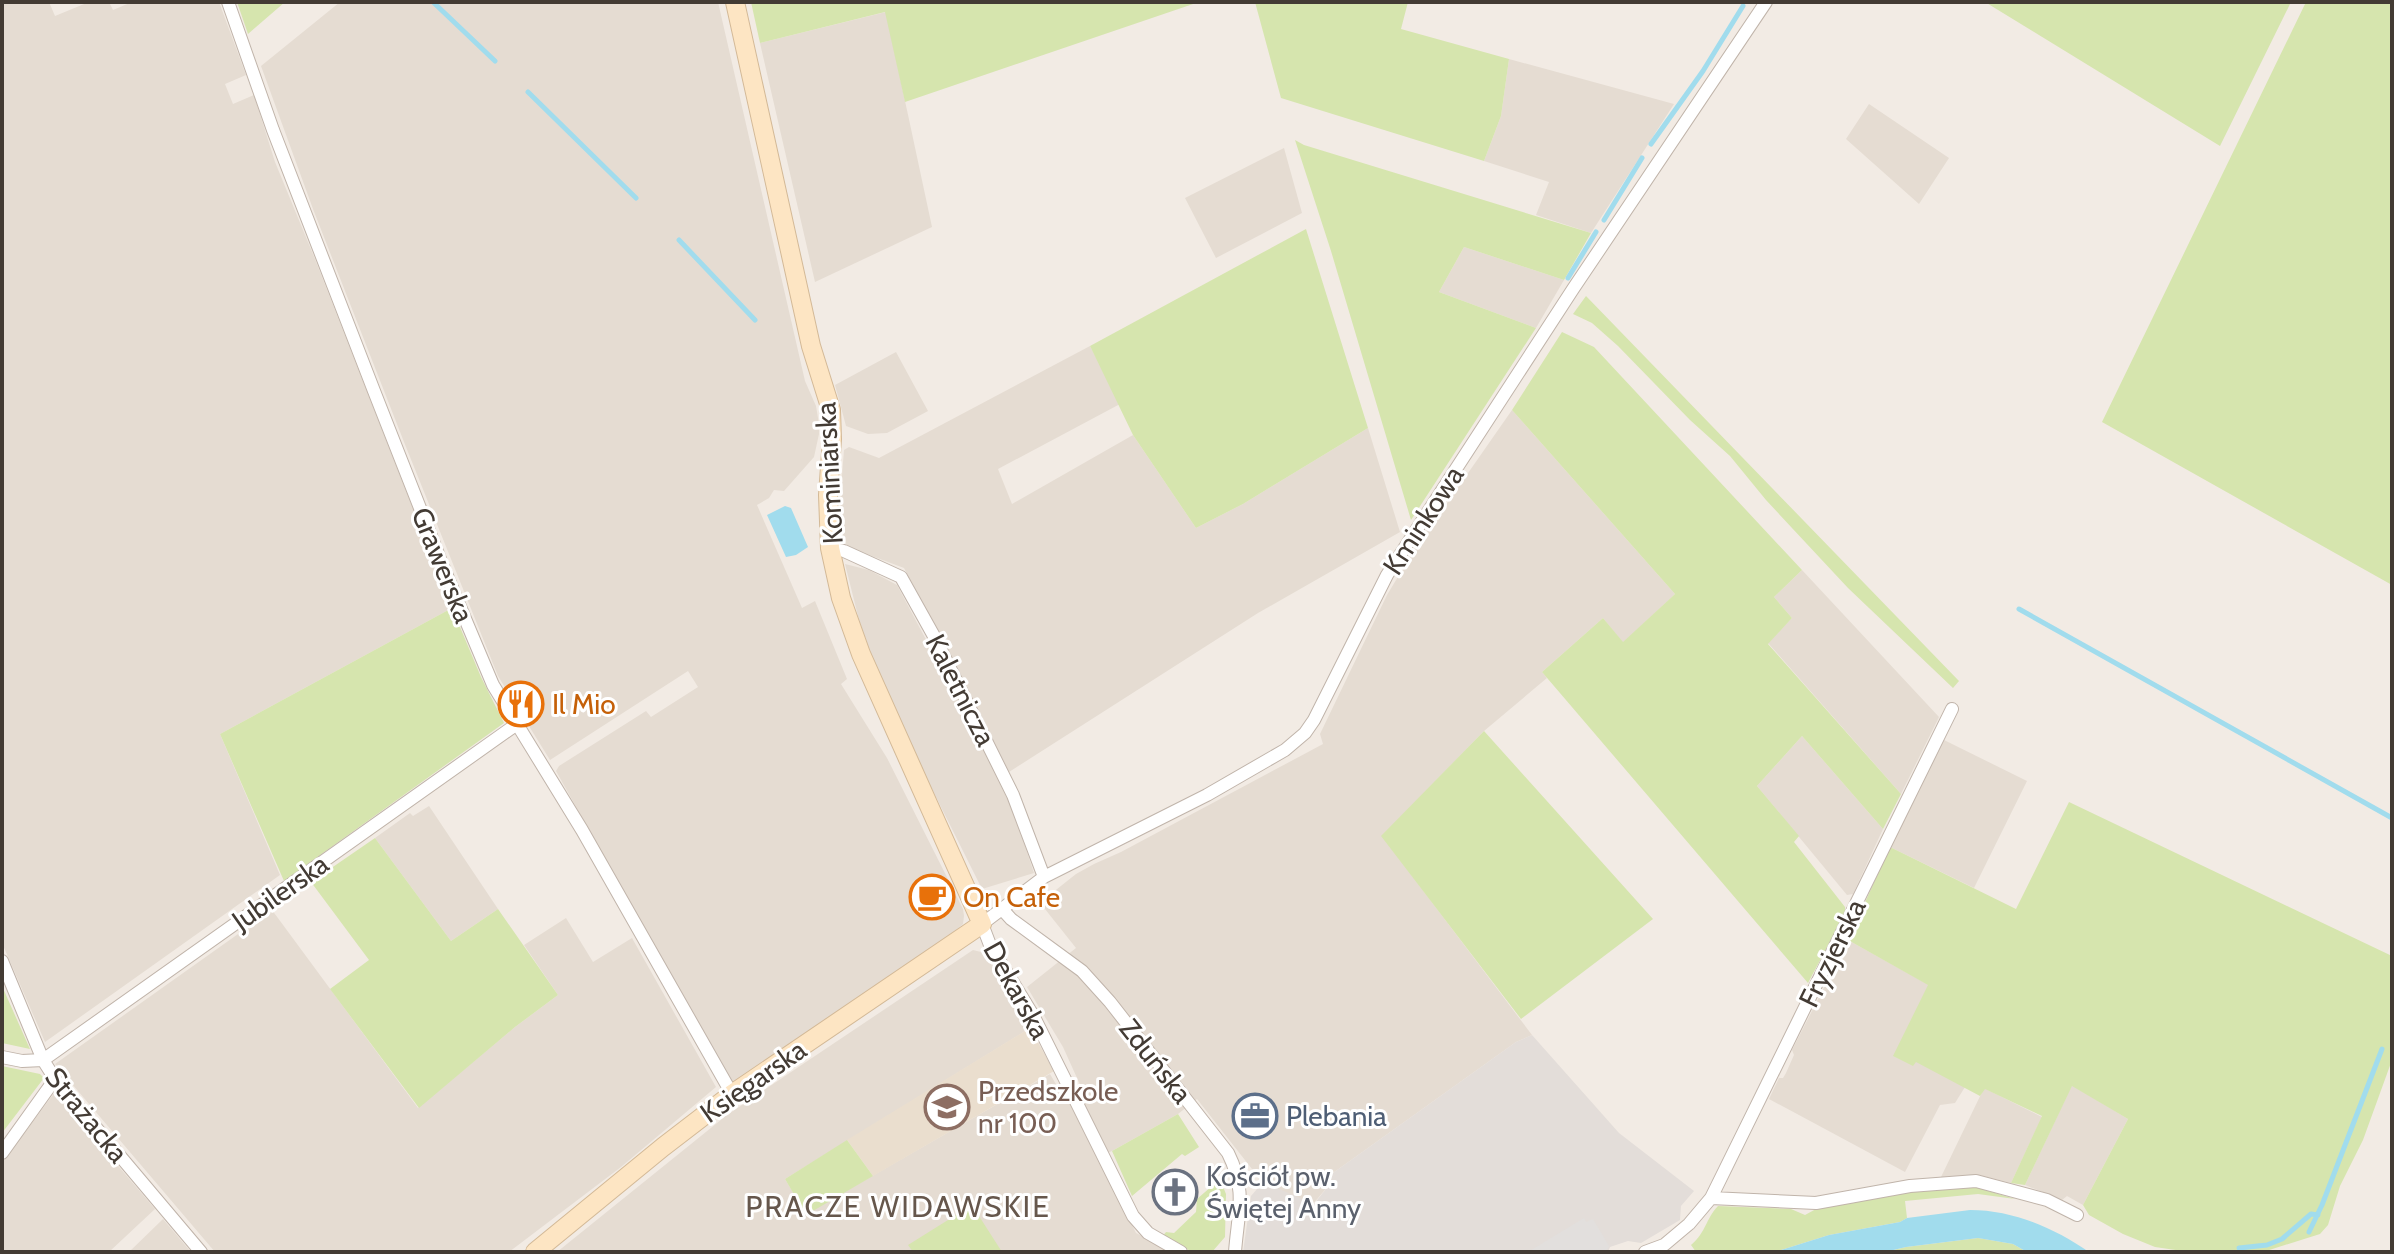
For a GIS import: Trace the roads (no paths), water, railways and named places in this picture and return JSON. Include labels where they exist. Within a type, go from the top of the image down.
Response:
[{"type":"street","name":"Grawerska","points":[[228,2],[273,130],[442,564],[493,685],[582,830],[732,1094]]},
{"type":"street","name":"Kominiarska","points":[[735,2],[811,346],[831,410],[830,548],[841,598],[861,654],[982,924]]},
{"type":"street","name":"Kminkowa","points":[[982,924],[1042,872],[1207,795],[1285,750],[1310,727],[1387,575],[1573,289],[1766,2]]},
{"type":"street","name":"Kaletnicza","points":[[830,548],[844,551],[901,577],[1013,795],[1042,872]]},
{"type":"street","name":"Fryzjerska","points":[[1645,1252],[1664,1245],[1689,1224],[1711,1198],[1952,709]]},
{"type":"street","name":"Jubilerska","points":[[43,1060],[517,724]]},
{"type":"street","name":"Zduńska","points":[[1002,909],[1082,971],[1110,1002],[1228,1153],[1241,1185],[1235,1252]]},
{"type":"street","name":"Księgarska","points":[[535,1252],[732,1094],[982,924]]},
{"type":"street","name":"Dekarska","points":[[982,924],[990,945],[1034,1017],[1133,1216],[1148,1233],[1181,1252]]},
{"type":"street","name":"Strażacka","points":[[2,961],[43,1060],[55,1079],[201,1252]]},
{"type":"street","points":[[2,1057],[22,1061],[43,1060]]},
{"type":"street","points":[[2,1153],[55,1079]]},
{"type":"street","points":[[1711,1198],[1816,1203],[1910,1186],[1976,1181],[2047,1200],[2077,1215]]},
{"type":"water","points":[[785,506],[791,508],[808,547],[786,557],[767,515]]},
{"type":"water","points":[[1970,1210],[2002,1213],[2032,1222],[2062,1235],[2089,1252],[2027,1252],[2013,1244],[1978,1238],[1885,1252],[1775,1252],[1829,1235],[1900,1222],[1907,1218]]},
{"type":"waterway","points":[[433,2],[495,61]]},
{"type":"waterway","points":[[1651,144],[1703,71],[1743,6]]},
{"type":"waterway","points":[[528,92],[636,198]]},
{"type":"waterway","points":[[1604,220],[1642,158]]},
{"type":"waterway","points":[[1568,278],[1596,232]]},
{"type":"waterway","points":[[679,240],[755,320]]},
{"type":"waterway","points":[[2019,609],[2392,818]]},
{"type":"waterway","points":[[2309,1232],[2382,1049]]},
{"type":"waterway","points":[[2239,1248],[2267,1245],[2282,1239],[2311,1214],[2318,1215]]},
{"type":"place","name":"Il Mio","points":[[521,704]]},
{"type":"place","name":"On Cafe","points":[[932,897]]},
{"type":"place","name":"Przedszkole nr 100","points":[[947,1107]]},
{"type":"place","name":"Plebania","points":[[1255,1116]]},
{"type":"place","name":"Kościół pw. Świętej Anny","points":[[1175,1192]]},
{"type":"district","name":"PRACZE WIDAWSKIE","points":[[898,1206]]}]
